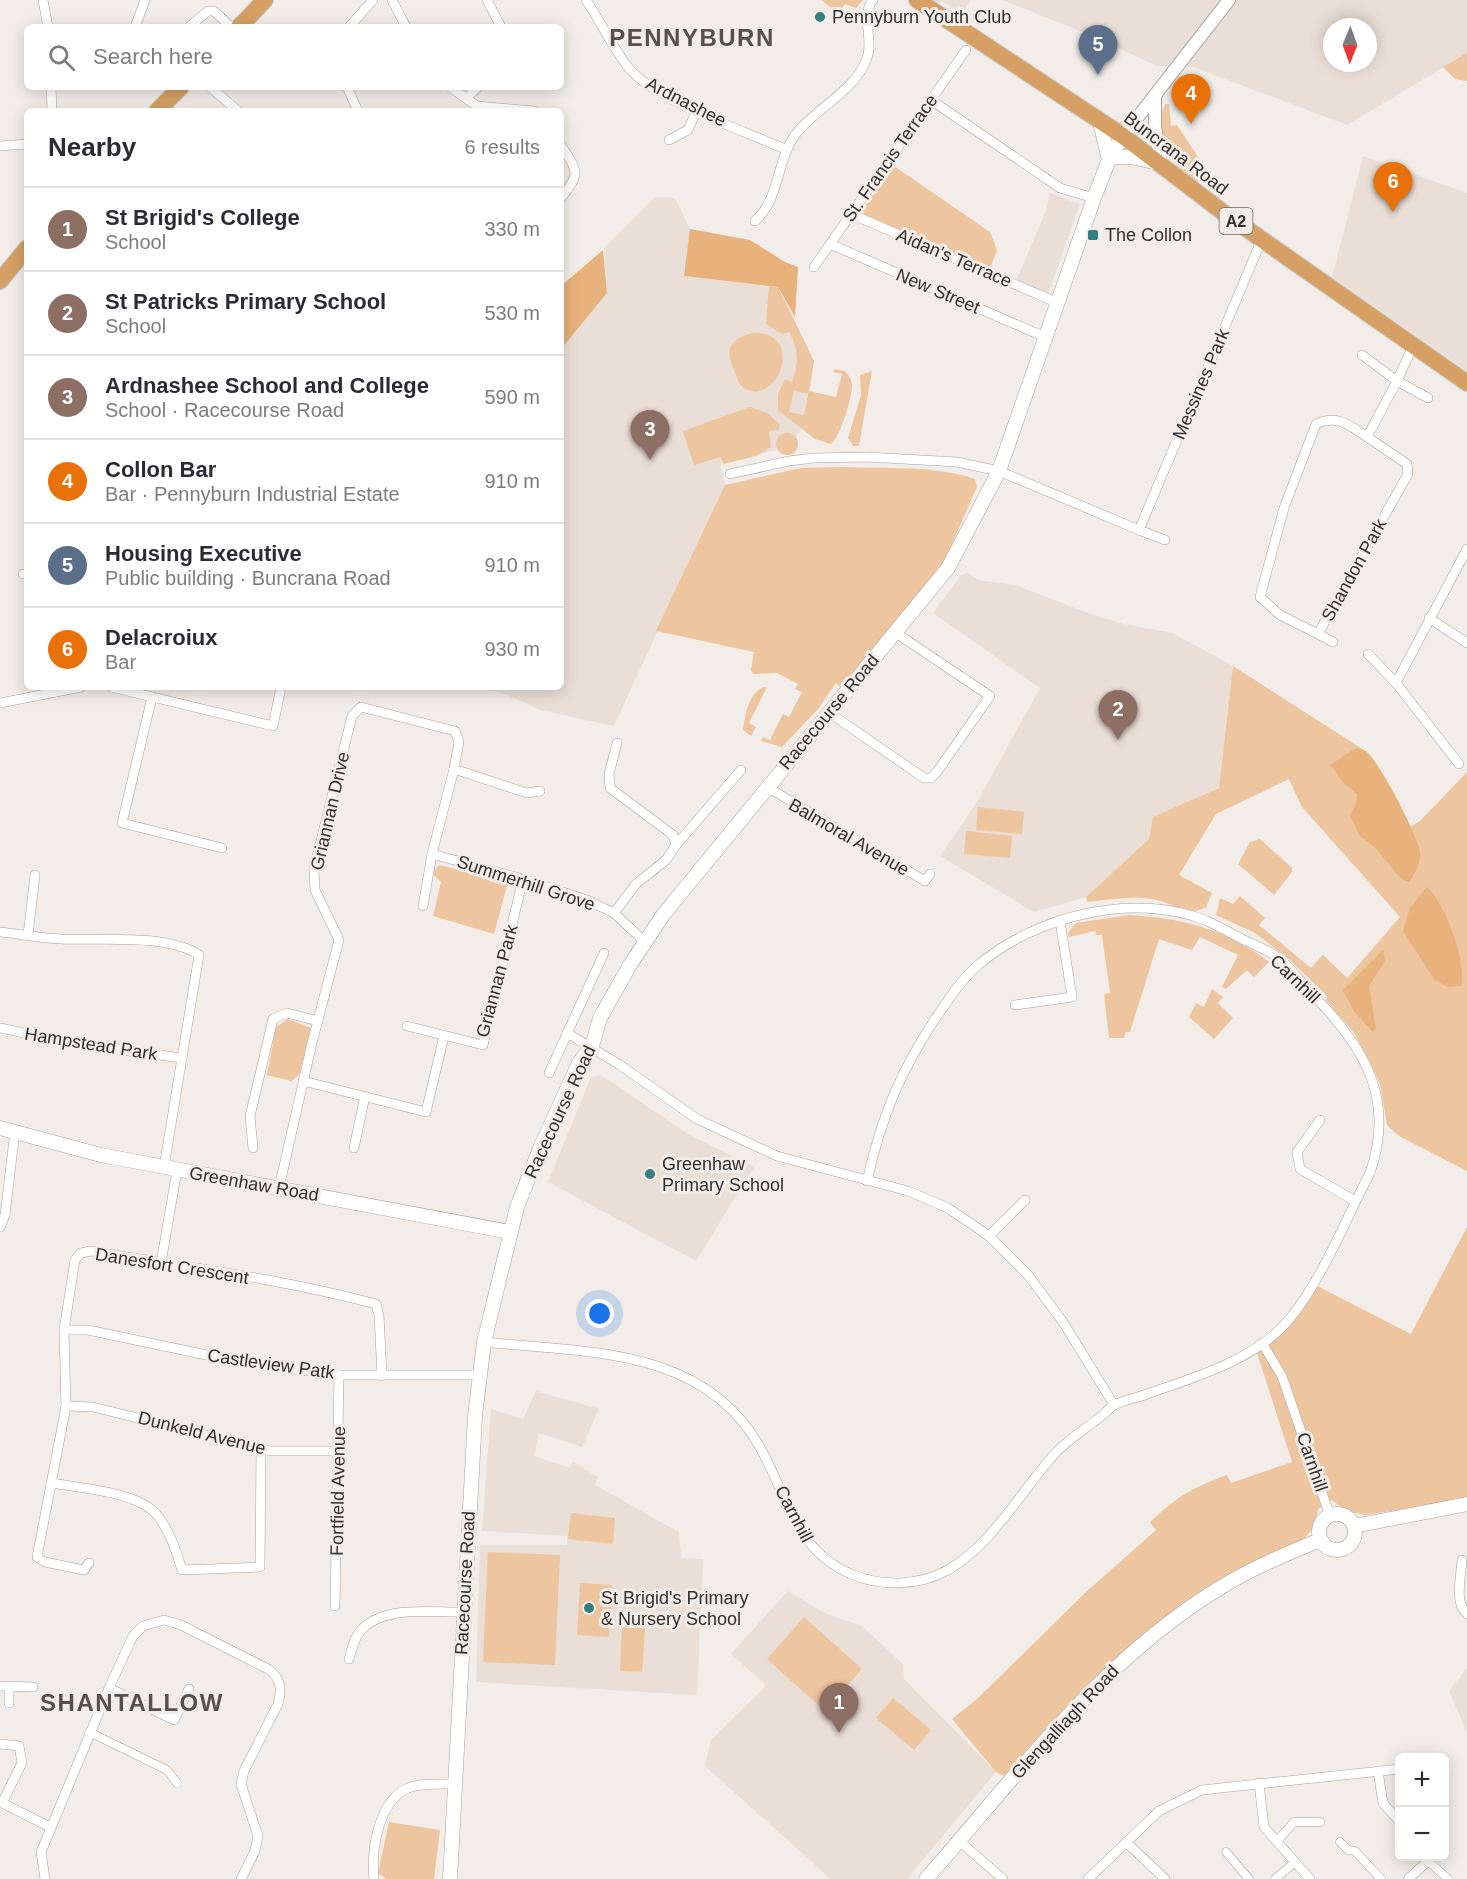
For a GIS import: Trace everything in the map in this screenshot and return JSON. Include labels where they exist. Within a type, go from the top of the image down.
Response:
[{"type":"highway","points":[[242,24],[265,0]]},
{"type":"highway","name":"Buncrana Road","points":[[917,0],[1123,136],[1262,239],[1467,383]]},
{"type":"highway","points":[[160,108],[178,90]]},
{"type":"highway","points":[[0,281],[24,252]]},
{"type":"main road","points":[[1100,122],[1110,158],[1160,164]]},
{"type":"main road","name":"Racecourse Road","points":[[450,1879],[463,1612],[480,1376],[484,1342],[517,1207],[541,1146],[579,1062],[592,1046],[600,1018],[645,942],[687,883],[948,568],[999,471],[1094,198],[1110,158],[1123,136]]},
{"type":"main road","name":"Greenhaw Road","points":[[0,1128],[57,1145],[170,1169],[510,1233]]},
{"type":"main road","points":[[1354,1526],[1467,1504]]},
{"type":"main road","points":[[1330,1515],[1342,1515],[1354,1526],[1352,1543],[1342,1550],[1332,1550],[1320,1540],[1319,1528],[1330,1515]]},
{"type":"main road","name":"Glengalliagh Road","points":[[926,1879],[1094,1686],[1147,1639],[1220,1588],[1320,1540]]},
{"type":"street","points":[[44,0],[48,24]]},
{"type":"street","points":[[136,24],[145,0]]},
{"type":"street","points":[[352,24],[373,0]]},
{"type":"street","points":[[392,0],[404,24]]},
{"type":"street","points":[[487,0],[499,24]]},
{"type":"street","name":"Ardnashee","points":[[586,0],[628,67],[641,80],[697,110],[787,150]]},
{"type":"street","points":[[755,221],[766,211],[787,150],[811,116],[848,86],[867,59],[870,46],[868,6],[873,0]]},
{"type":"street","points":[[1123,136],[1229,0]]},
{"type":"street","points":[[214,11],[218,1]]},
{"type":"street","points":[[193,24],[208,11],[214,11],[228,24]]},
{"type":"street","name":"St. Francis Terrace","points":[[814,267],[966,50]]},
{"type":"street","points":[[51,90],[52,108]]},
{"type":"street","points":[[214,90],[234,108]]},
{"type":"street","points":[[348,90],[357,108]]},
{"type":"street","points":[[454,90],[477,106],[500,108]]},
{"type":"street","points":[[466,98],[475,90]]},
{"type":"street","points":[[1155,96],[1155,128],[1160,164]]},
{"type":"street","points":[[931,100],[1060,188],[1094,198]]},
{"type":"street","points":[[669,140],[688,130],[697,110]]},
{"type":"street","points":[[0,146],[24,144]]},
{"type":"street","points":[[564,150],[577,171],[576,180],[564,194]]},
{"type":"street","name":"Aidan's Terrace","points":[[851,214],[1056,302]]},
{"type":"street","name":"Messines Park","points":[[1139,530],[1262,239]]},
{"type":"street","name":"New Street","points":[[830,244],[1045,337]]},
{"type":"street","points":[[1367,437],[1413,346]]},
{"type":"street","points":[[1362,355],[1397,381],[1428,398]]},
{"type":"street","name":"Shandon Park","points":[[1326,419],[1338,419],[1367,437],[1407,464],[1408,474],[1318,634],[1266,605],[1260,597],[1260,591],[1284,508],[1316,424],[1326,419]]},
{"type":"street","points":[[730,474],[789,460],[929,459],[999,471],[1166,540]]},
{"type":"street","points":[[1396,683],[1467,549]]},
{"type":"street","points":[[1429,618],[1467,643]]},
{"type":"street","points":[[828,712],[924,778],[931,778],[937,772],[990,696],[896,633]]},
{"type":"street","points":[[1318,634],[1333,642]]},
{"type":"street","points":[[1368,654],[1396,683],[1459,764]]},
{"type":"street","points":[[0,703],[66,690]]},
{"type":"street","points":[[130,690],[273,726],[280,690]]},
{"type":"street","points":[[152,697],[122,823],[222,848]]},
{"type":"street","name":"Griannan Drive","points":[[279,1188],[303,1081],[339,940],[315,890],[315,869],[352,716],[361,707],[455,731],[459,742],[432,854],[423,906]]},
{"type":"street","points":[[617,743],[609,774],[610,788],[673,836],[676,845]]},
{"type":"street","points":[[454,769],[527,793],[540,791]]},
{"type":"street","points":[[614,913],[636,884],[666,860],[676,845],[741,770]]},
{"type":"street","name":"Balmoral Avenue","points":[[767,787],[925,881],[930,874]]},
{"type":"street","name":"Summerhill Grove","points":[[432,854],[524,879],[587,900],[614,913],[645,942]]},
{"type":"street","points":[[28,935],[35,874]]},
{"type":"street","name":"Griannan Park","points":[[407,1026],[483,1045],[524,879]]},
{"type":"street","name":"Carnhill","points":[[484,1342],[641,1359],[674,1371],[702,1385],[731,1410],[751,1432],[792,1515],[814,1551],[833,1565],[853,1575],[889,1583],[927,1578],[962,1561],[991,1533],[1060,1447],[1114,1405],[1217,1366],[1262,1343],[1286,1323],[1308,1292],[1370,1173],[1381,1118],[1372,1078],[1351,1038],[1279,958],[1206,921],[1165,911],[1111,910],[1060,921],[1011,941],[976,967],[953,993],[911,1055],[898,1079],[879,1130],[867,1181]]},
{"type":"street","points":[[1015,1005],[1072,997],[1060,921]]},
{"type":"street","name":"Hampstead Park","points":[[0,932],[60,939],[136,940],[190,949],[199,955],[182,1058],[161,1263]]},
{"type":"street","points":[[549,1073],[604,953]]},
{"type":"street","points":[[253,1148],[250,1116],[273,1019],[287,1013],[318,1021]]},
{"type":"street","name":"Hampstead Park","points":[[0,1028],[76,1044],[182,1058]]},
{"type":"street","points":[[567,1033],[592,1046],[697,1119],[777,1156],[908,1191],[948,1208],[989,1236],[1028,1275],[1063,1322],[1114,1405]]},
{"type":"street","points":[[303,1081],[426,1112],[444,1036]]},
{"type":"street","points":[[354,1148],[364,1096]]},
{"type":"street","points":[[1320,1120],[1297,1152],[1300,1169],[1355,1201]]},
{"type":"street","points":[[0,1227],[5,1215],[15,1131]]},
{"type":"street","points":[[989,1236],[1025,1200]]},
{"type":"street","name":"Danesfort Crescent","points":[[89,1563],[84,1570],[45,1562],[37,1557],[66,1406],[64,1330],[75,1260],[81,1253],[90,1251],[319,1290],[376,1304],[380,1315],[382,1376]]},
{"type":"street","name":"Castleview Patk","points":[[64,1330],[88,1330],[235,1361],[339,1375],[480,1376]]},
{"type":"street","name":"Carnhill","points":[[1262,1343],[1281,1376],[1330,1515]]},
{"type":"street","name":"Fortfield Avenue","points":[[335,1606],[339,1375]]},
{"type":"street","name":"Dunkeld Avenue","points":[[66,1406],[104,1409],[271,1451],[339,1451]]},
{"type":"street","points":[[51,1484],[137,1500],[156,1512],[167,1529],[182,1570],[260,1567],[261,1449]]},
{"type":"street","points":[[1462,1560],[1459,1599],[1461,1608],[1467,1614]]},
{"type":"street","points":[[349,1659],[356,1638],[375,1619],[417,1612],[463,1612]]},
{"type":"street","points":[[45,1879],[41,1852],[109,1688],[134,1636],[143,1626],[164,1620],[181,1625],[276,1675],[281,1693],[278,1704],[244,1771],[241,1784],[258,1836],[255,1851],[241,1879]]},
{"type":"street","points":[[9,1703],[5,1686],[33,1687]]},
{"type":"street","points":[[109,1688],[174,1720],[189,1689]]},
{"type":"street","points":[[89,1732],[167,1770],[177,1783]]},
{"type":"street","points":[[0,1744],[19,1746],[21,1763],[1,1803],[50,1827]]},
{"type":"street","points":[[1088,1879],[1159,1811],[1191,1794],[1259,1783],[1395,1769]]},
{"type":"street","points":[[1378,1771],[1383,1803],[1395,1816]]},
{"type":"street","points":[[1259,1783],[1264,1827],[1278,1840],[1310,1879]]},
{"type":"street","points":[[374,1879],[373,1852],[377,1838],[383,1818],[398,1795],[409,1787],[454,1784]]},
{"type":"street","points":[[1278,1840],[1294,1822],[1320,1822]]},
{"type":"street","points":[[959,1841],[1003,1879]]},
{"type":"street","points":[[1126,1842],[1165,1879]]},
{"type":"street","points":[[1340,1842],[1348,1850],[1355,1851],[1381,1879]]},
{"type":"street","points":[[1226,1852],[1245,1877]]},
{"type":"street","points":[[1407,1879],[1425,1861]]},
{"type":"street","points":[[1429,1861],[1448,1879]]},
{"type":"street","points":[[1275,1879],[1295,1862]]},
{"type":"shaded area","points":[[821,0],[863,0],[856,8],[845,4],[839,14]]},
{"type":"shaded area","points":[[934,0],[971,0],[961,14],[942,1],[939,3]]},
{"type":"shaded area","points":[[1002,0],[1467,0],[1467,53],[1347,125],[1190,66],[1157,66],[1090,35]]},
{"type":"shaded area","points":[[1467,53],[1467,81],[1455,79],[1443,67]]},
{"type":"shaded area","points":[[1165,104],[1169,104],[1171,126],[1177,125],[1204,166],[1198,181],[1185,175],[1166,148],[1160,122]]},
{"type":"shaded area","points":[[1363,156],[1467,193],[1467,371],[1332,277]]},
{"type":"shaded area","points":[[894,166],[990,232],[997,250],[990,269],[864,215],[863,209]]},
{"type":"shaded area","points":[[1050,193],[1080,204],[1048,294],[1023,285],[1017,279],[1046,211]]},
{"type":"shaded area","points":[[655,197],[675,198],[690,229],[684,276],[778,287],[814,361],[801,429],[791,446],[720,465],[725,485],[614,726],[540,710],[505,694],[490,690],[564,690],[564,345],[607,293],[604,248]]},
{"type":"shaded area","points":[[690,229],[750,240],[785,262],[798,267],[795,317],[778,287],[684,276]]},
{"type":"shaded area","points":[[603,250],[607,293],[564,345],[564,283]]},
{"type":"shaded area","points":[[769,286],[778,287],[814,361],[809,391],[836,397],[842,374],[833,372],[835,369],[845,371],[850,379],[852,388],[847,409],[838,434],[831,444],[815,439],[778,410],[778,394],[785,379],[792,382],[797,362],[796,350],[789,332],[783,334],[766,324]],"holes":[[[794,391],[808,394],[804,415],[789,412]]]},
{"type":"shaded area","points":[[751,333],[769,336],[779,344],[783,356],[781,369],[774,381],[764,389],[753,391],[740,385],[729,354],[734,342]]},
{"type":"shaded area","points":[[872,371],[859,446],[853,446],[848,438],[861,395],[860,375]]},
{"type":"shaded area","points":[[750,407],[767,413],[780,425],[778,430],[769,431],[771,447],[756,456],[724,464],[721,457],[694,465],[683,431]]},
{"type":"shaded area","points":[[787,433],[795,436],[798,444],[795,452],[787,455],[779,452],[776,444],[779,436]]},
{"type":"shaded area","points":[[801,468],[910,468],[943,472],[975,479],[977,487],[945,560],[843,689],[836,683],[818,709],[782,747],[761,741],[763,737],[770,740],[783,714],[789,717],[802,692],[795,689],[798,684],[777,673],[753,674],[751,670],[754,652],[656,631],[725,485]]},
{"type":"shaded area","points":[[968,573],[978,580],[1016,585],[1085,612],[1124,624],[1173,633],[1233,666],[1219,788],[1153,817],[1149,839],[1086,897],[1034,912],[940,856],[977,802],[1040,688],[933,613],[961,575]]},
{"type":"shaded area","points":[[1233,666],[1367,752],[1393,792],[1410,827],[1420,821],[1467,772],[1467,1171],[1399,1136],[1387,1125],[1380,1084],[1369,1060],[1354,1033],[1326,1000],[1327,996],[1290,960],[1255,933],[1216,915],[1220,898],[1233,904],[1240,896],[1265,918],[1259,925],[1311,968],[1323,955],[1347,978],[1400,917],[1302,807],[1289,779],[1216,814],[1179,875],[1212,893],[1206,907],[1194,911],[1157,900],[1140,898],[1087,902],[1086,897],[1149,839],[1153,817],[1219,788]]},
{"type":"shaded area","points":[[763,687],[767,687],[749,723],[756,727],[751,736],[743,730],[746,712],[750,701]]},
{"type":"shaded area","points":[[1356,748],[1368,753],[1382,772],[1406,816],[1417,843],[1420,860],[1409,882],[1401,879],[1376,848],[1360,836],[1350,816],[1357,794],[1344,783],[1330,765]]},
{"type":"shaded area","points":[[978,807],[1024,812],[1022,834],[976,830]]},
{"type":"shaded area","points":[[966,831],[1012,836],[1010,858],[964,854]]},
{"type":"shaded area","points":[[1260,839],[1292,868],[1292,872],[1274,895],[1238,864],[1250,842]]},
{"type":"shaded area","points":[[439,865],[508,882],[494,934],[433,916],[441,882],[432,873]]},
{"type":"shaded area","points":[[1427,887],[1441,907],[1453,934],[1461,963],[1461,986],[1447,987],[1434,979],[1403,931],[1410,908]]},
{"type":"shaded area","points":[[1129,915],[1186,922],[1203,927],[1237,941],[1269,962],[1254,977],[1247,970],[1226,989],[1222,987],[1238,955],[1200,937],[1192,950],[1159,939],[1130,1032],[1126,1032],[1124,1038],[1109,1038],[1104,994],[1110,993],[1102,935],[1096,935],[1095,931],[1069,937],[1068,933],[1076,923]]},
{"type":"shaded area","points":[[1383,950],[1385,961],[1369,986],[1376,1029],[1372,1031],[1354,1011],[1343,990]]},
{"type":"shaded area","points":[[1212,989],[1223,997],[1218,1003],[1233,1018],[1214,1039],[1189,1017],[1196,1003],[1204,1007]]},
{"type":"shaded area","points":[[288,1019],[311,1028],[299,1075],[291,1081],[267,1075],[276,1027]]},
{"type":"shaded area","name":"Greenhaw Primary School","points":[[601,1075],[686,1133],[754,1167],[696,1261],[548,1182],[591,1077]]},
{"type":"shaded area","points":[[1467,1227],[1467,1499],[1366,1515],[1346,1511],[1332,1500],[1318,1509],[1316,1524],[1305,1538],[1243,1570],[1096,1678],[1004,1776],[996,1772],[952,1719],[978,1698],[1085,1593],[1156,1530],[1150,1522],[1178,1499],[1203,1484],[1227,1475],[1231,1483],[1292,1462],[1257,1353],[1292,1324],[1306,1306],[1317,1286],[1411,1334]]},
{"type":"shaded area","name":"St Brigid's Primary & Nursery School","points":[[536,1391],[599,1409],[582,1447],[539,1433],[534,1456],[570,1468],[573,1462],[598,1477],[595,1485],[679,1532],[681,1558],[703,1559],[697,1695],[476,1682],[480,1545],[567,1545],[567,1536],[482,1531],[491,1409],[523,1419]]},
{"type":"shaded area","points":[[571,1513],[615,1518],[613,1544],[568,1539]]},
{"type":"shaded area","points":[[488,1552],[560,1555],[555,1665],[483,1662]]},
{"type":"shaded area","points":[[580,1583],[612,1585],[609,1637],[577,1635]]},
{"type":"shaded area","points":[[788,1591],[824,1613],[862,1626],[903,1664],[904,1679],[996,1772],[907,1879],[831,1879],[705,1766],[711,1740],[764,1688],[765,1684],[731,1654]]},
{"type":"shaded area","points":[[804,1617],[862,1669],[825,1711],[767,1659]]},
{"type":"shaded area","points":[[622,1627],[645,1628],[642,1672],[620,1671]]},
{"type":"shaded area","points":[[1467,1668],[1467,1733],[1449,1691]]},
{"type":"shaded area","points":[[893,1698],[931,1730],[914,1750],[876,1718]]},
{"type":"shaded area","points":[[389,1822],[440,1830],[434,1879],[386,1879],[378,1873]]},
{"type":"place","name":"Pennyburn Youth Club","points":[[820,17]]},
{"type":"place","name":"Housing Executive","points":[[1098,75]]},
{"type":"place","name":"Collon Bar","points":[[1191,124]]},
{"type":"place","name":"Delacroiux","points":[[1393,212]]},
{"type":"place","name":"The Collon","points":[[1093,235]]},
{"type":"place","name":"Ardnashee School and College","points":[[650,460]]},
{"type":"place","name":"St Patricks Primary School","points":[[1118,740]]},
{"type":"place","name":"Greenhaw Primary School","points":[[650,1174]]},
{"type":"place","name":"St Brigid's Primary & Nursery School","points":[[589,1608]]},
{"type":"place","name":"St Brigid's College","points":[[839,1733]]},
{"type":"district","name":"PENNYBURN","points":[[692,37]]},
{"type":"district","name":"SHANTALLOW","points":[[132,1702]]}]
